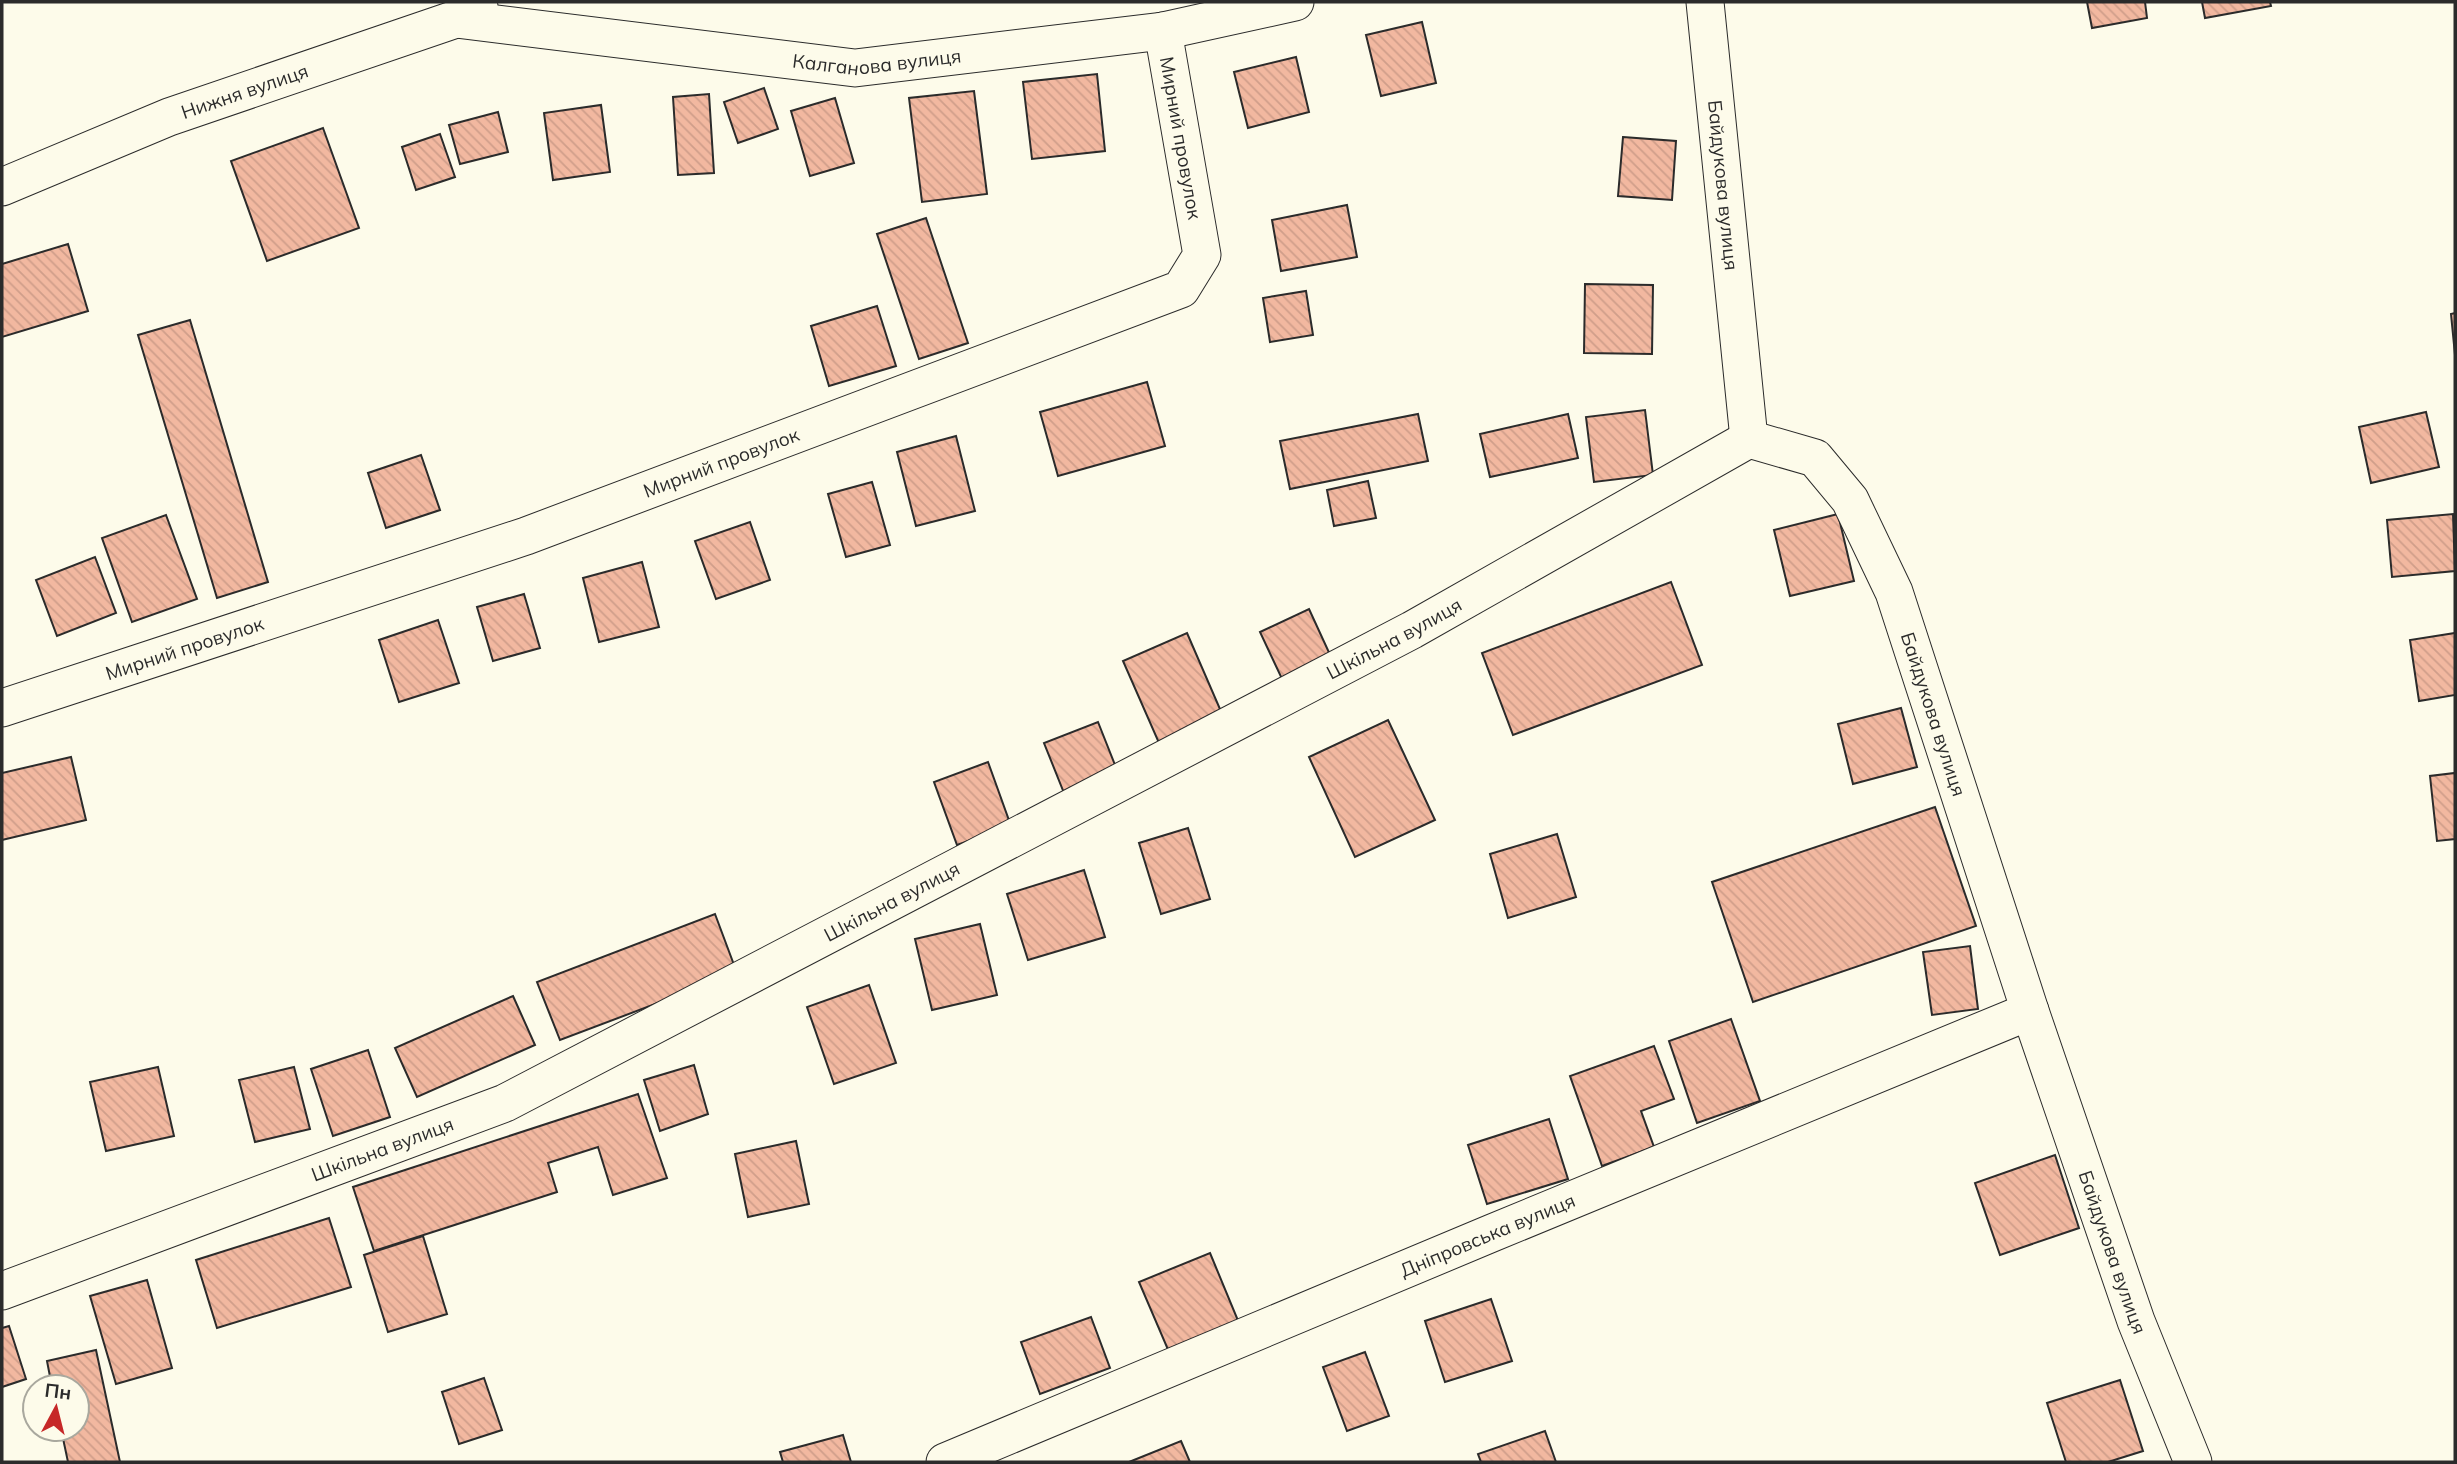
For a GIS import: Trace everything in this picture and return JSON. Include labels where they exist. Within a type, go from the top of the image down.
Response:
[{"type":"street","name":"Нижня вулиця","points":[[2,187],[169,117],[456,19],[489,2]]},
{"type":"street","name":"Калганова вулиця","points":[[456,19],[855,68],[1163,31],[1295,2]]},
{"type":"street","name":"Байдукова вулиця","points":[[1705,2],[1749,439],[1815,458],[1850,500],[1894,593],[2030,1011],[2136,1321],[2193,1462]]},
{"type":"street","name":"Мирний провулок","points":[[2,708],[526,536],[1181,289],[1202,255],[1163,31]]},
{"type":"street","name":"Шкільна вулиця","points":[[2,1291],[110,1248],[505,1103],[1412,630],[1749,439]]},
{"type":"street","name":"Дніпровська вулиця","points":[[945,1462],[2030,1011]]},
{"type":"building","points":[[2087,2],[2145,2],[2147,18],[2092,28]]},
{"type":"building","points":[[2202,2],[2270,2],[2271,6],[2205,18]]},
{"type":"building","points":[[1422,22],[1436,83],[1381,96],[1366,35]]},
{"type":"building","points":[[1296,57],[1309,112],[1248,128],[1234,72]]},
{"type":"building","points":[[1097,74],[1105,151],[1032,159],[1023,82]]},
{"type":"building","points":[[764,88],[778,129],[738,143],[724,102]]},
{"type":"building","points":[[974,91],[987,194],[922,202],[909,98]]},
{"type":"building","points":[[709,94],[714,173],[678,175],[673,97]]},
{"type":"building","points":[[835,98],[854,163],[810,176],[791,111]]},
{"type":"building","points":[[601,105],[610,172],[553,180],[544,113]]},
{"type":"building","points":[[498,112],[508,152],[460,164],[449,125]]},
{"type":"building","points":[[323,128],[359,228],[267,261],[231,161]]},
{"type":"building","points":[[440,134],[455,177],[416,190],[402,147]]},
{"type":"building","points":[[1623,137],[1676,141],[1672,200],[1618,196]]},
{"type":"building","points":[[1347,205],[1357,257],[1281,271],[1272,220]]},
{"type":"building","points":[[926,218],[968,343],[919,359],[877,234]]},
{"type":"building","points":[[68,244],[88,311],[2,337],[2,264]]},
{"type":"building","points":[[1585,284],[1653,285],[1652,354],[1584,353]]},
{"type":"building","points":[[1306,291],[1313,335],[1270,342],[1263,298]]},
{"type":"building","points":[[877,306],[896,366],[829,386],[811,326]]},
{"type":"building","points":[[2455,313],[2455,355],[2451,314]]},
{"type":"building","points":[[190,320],[268,582],[217,598],[138,335]]},
{"type":"building","points":[[1147,382],[1165,446],[1058,476],[1040,412]]},
{"type":"building","points":[[1645,410],[1653,475],[1594,482],[1586,417]]},
{"type":"building","points":[[2426,412],[2439,467],[2371,483],[2359,427]]},
{"type":"building","points":[[1418,414],[1428,461],[1290,489],[1280,441]]},
{"type":"building","points":[[1568,414],[1578,458],[1490,477],[1480,434]]},
{"type":"building","points":[[956,436],[975,511],[916,526],[897,452]]},
{"type":"building","points":[[421,455],[440,510],[386,528],[368,473]]},
{"type":"building","points":[[1368,481],[1376,518],[1334,526],[1327,490]]},
{"type":"building","points":[[872,482],[890,545],[846,557],[828,494]]},
{"type":"building","points":[[1838,514],[1854,581],[1790,596],[1774,530]]},
{"type":"building","points":[[2453,514],[2455,571],[2392,577],[2387,520]]},
{"type":"building","points":[[166,515],[197,599],[132,622],[102,538]]},
{"type":"building","points":[[750,522],[770,580],[716,599],[695,541]]},
{"type":"building","points":[[95,557],[116,613],[57,636],[36,580]]},
{"type":"building","points":[[642,562],[659,627],[599,642],[583,578]]},
{"type":"building","points":[[1671,582],[1702,665],[1513,735],[1482,653]]},
{"type":"building","points":[[524,594],[540,648],[493,661],[477,607]]},
{"type":"building","points":[[1309,609],[1332,659],[1283,681],[1260,632]]},
{"type":"building","points":[[438,620],[459,683],[399,702],[379,640]]},
{"type":"building","points":[[1187,633],[1223,716],[1159,743],[1123,661]]},
{"type":"building","points":[[2455,633],[2455,695],[2419,701],[2410,640]]},
{"type":"building","points":[[1901,708],[1917,767],[1853,784],[1838,724]]},
{"type":"building","points":[[1388,720],[1435,820],[1355,857],[1309,757]]},
{"type":"building","points":[[1098,722],[1117,770],[1064,793],[1044,743]]},
{"type":"building","points":[[71,757],[86,820],[2,840],[2,773]]},
{"type":"building","points":[[988,762],[1011,826],[957,845],[934,782]]},
{"type":"building","points":[[2455,773],[2455,839],[2437,841],[2430,776]]},
{"type":"building","points":[[1935,807],[1976,926],[1753,1002],[1712,882]]},
{"type":"building","points":[[1188,828],[1210,899],[1161,914],[1139,843]]},
{"type":"building","points":[[1557,834],[1576,897],[1508,918],[1490,854]]},
{"type":"building","points":[[1084,870],[1105,937],[1028,960],[1007,894]]},
{"type":"building","points":[[715,914],[737,973],[560,1040],[537,982]]},
{"type":"building","points":[[980,924],[997,995],[932,1010],[915,939]]},
{"type":"building","points":[[1970,946],[1978,1009],[1932,1015],[1923,952]]},
{"type":"building","points":[[869,985],[896,1063],[834,1084],[807,1007]]},
{"type":"building","points":[[513,996],[535,1045],[417,1097],[395,1048]]},
{"type":"building","points":[[1731,1019],[1760,1101],[1697,1123],[1669,1041]]},
{"type":"building","points":[[1654,1046],[1674,1099],[1641,1111],[1654,1147],[1602,1166],[1570,1076]]},
{"type":"building","points":[[368,1050],[390,1117],[333,1136],[311,1069]]},
{"type":"building","points":[[694,1065],[708,1114],[660,1131],[644,1080]]},
{"type":"building","points":[[158,1067],[174,1136],[106,1151],[90,1082]]},
{"type":"building","points":[[294,1067],[310,1129],[255,1142],[239,1080]]},
{"type":"building","points":[[638,1094],[667,1178],[613,1195],[598,1147],[548,1163],[557,1192],[374,1251],[353,1187]]},
{"type":"building","points":[[1549,1119],[1568,1179],[1487,1204],[1468,1145]]},
{"type":"building","points":[[796,1141],[809,1204],[748,1217],[735,1154]]},
{"type":"building","points":[[2055,1155],[2079,1228],[2000,1255],[1975,1183]]},
{"type":"building","points":[[329,1218],[351,1287],[217,1328],[196,1260]]},
{"type":"building","points":[[423,1236],[447,1314],[388,1332],[364,1255]]},
{"type":"building","points":[[1210,1253],[1239,1323],[1169,1352],[1139,1282]]},
{"type":"building","points":[[147,1280],[172,1368],[116,1384],[90,1296]]},
{"type":"building","points":[[1491,1299],[1512,1361],[1445,1382],[1425,1321]]},
{"type":"building","points":[[1091,1317],[1110,1368],[1040,1394],[1021,1342]]},
{"type":"building","points":[[9,1326],[24,1373],[21,1373],[21,1381],[2,1387],[2,1328]]},
{"type":"building","points":[[96,1350],[120,1462],[68,1462],[64,1443],[91,1443],[91,1373],[49,1373],[47,1361]]},
{"type":"building","points":[[1365,1352],[1389,1416],[1347,1431],[1323,1367]]},
{"type":"building","points":[[484,1378],[502,1430],[459,1444],[442,1392]]},
{"type":"building","points":[[2120,1380],[2143,1451],[2108,1462],[2066,1462],[2047,1403]]},
{"type":"building","points":[[1545,1431],[1556,1462],[1481,1462],[1478,1454]]},
{"type":"building","points":[[843,1435],[851,1462],[783,1462],[780,1452]]},
{"type":"building","points":[[1181,1441],[1190,1462],[1129,1462]]}]
